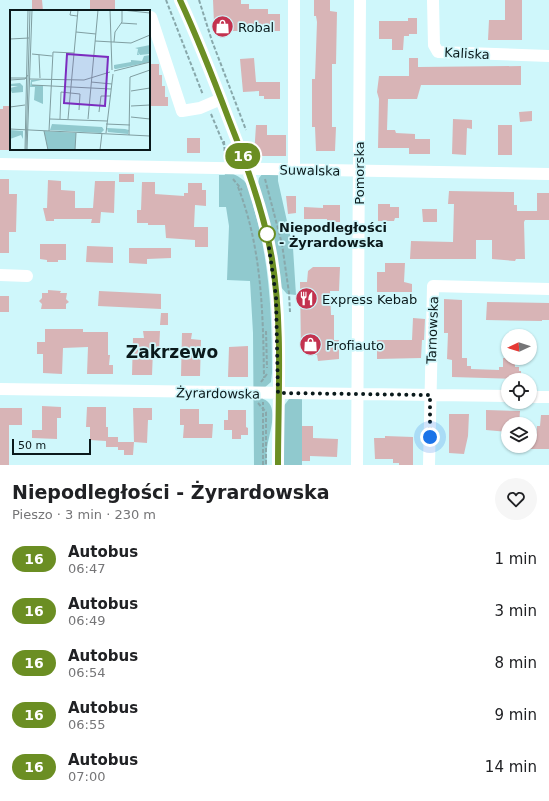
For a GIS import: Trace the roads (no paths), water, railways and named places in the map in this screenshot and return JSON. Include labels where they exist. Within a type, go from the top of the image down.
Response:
[{"type":"street","points":[[180,0],[197,37]]},
{"type":"street","points":[[188,0],[213,103],[247,169],[264,221],[272,261],[277,316],[278,465]]},
{"type":"street","points":[[294,0],[294,170]]},
{"type":"street","name":"Pomorska","points":[[357,465],[360,0]]},
{"type":"street","name":"Kaliska","points":[[433,0],[434,45],[438,52],[549,56]]},
{"type":"street","points":[[151,17],[182,111],[194,110],[213,103]]},
{"type":"street","name":"Suwalska","points":[[0,164],[549,174]]},
{"type":"street","points":[[0,275],[27,276]]},
{"type":"street","name":"Tarnowska","points":[[429,465],[433,286],[549,289]]},
{"type":"street","name":"Żyrardowska","points":[[0,389],[261,394],[357,393],[501,396]]},
{"type":"street","points":[[537,397],[549,397]]},
{"type":"place","name":"Robal","points":[[223,27]]},
{"type":"place","name":"Niepodległości - Żyrardowska","points":[[267,234]]},
{"type":"place","name":"Express Kebab","points":[[307,299]]},
{"type":"place","name":"Profiauto","points":[[310,345]]},
{"type":"district","name":"Zakrzewo","points":[[172,352]]}]
